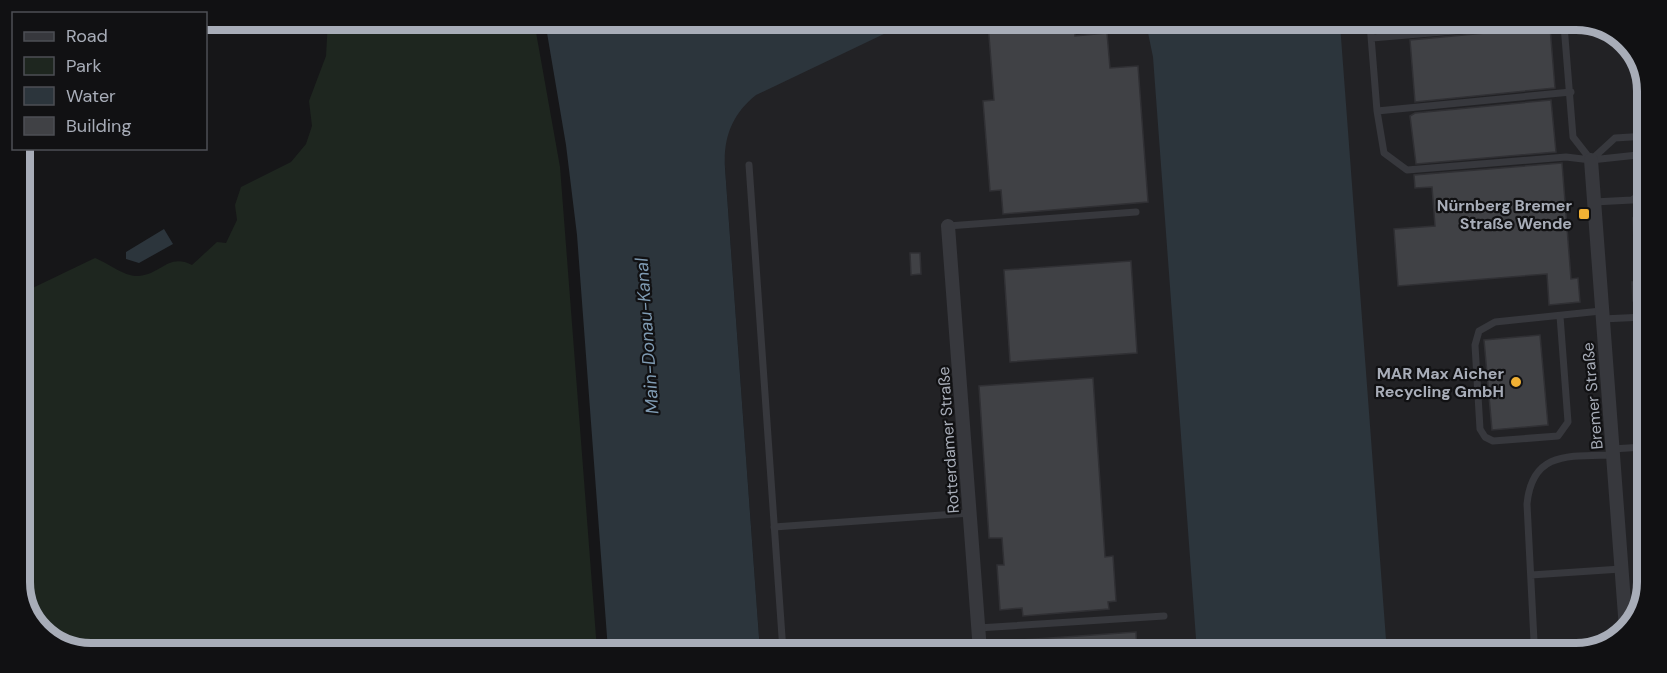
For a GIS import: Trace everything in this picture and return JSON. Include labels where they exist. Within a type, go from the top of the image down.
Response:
[{"type":"street","name":"Bremer Straße","points":[[1592,160],[1625,618]]},
{"type":"street","name":"Rotterdamer Straße","points":[[948,226],[979,643]]},
{"type":"lane","points":[[1371,30],[1377,111],[1384,153],[1407,170],[1566,157],[1592,160],[1637,155]]},
{"type":"lane","points":[[1372,38],[1466,30]]},
{"type":"lane","points":[[1565,30],[1573,137],[1592,160]]},
{"type":"lane","points":[[1377,111],[1571,92]]},
{"type":"lane","points":[[1592,160],[1615,138],[1637,137]]},
{"type":"lane","points":[[749,165],[782,643]]},
{"type":"lane","points":[[1594,201],[1632,200],[1637,197]]},
{"type":"lane","points":[[948,226],[1136,212]]},
{"type":"lane","points":[[1560,316],[1568,422],[1564,429],[1558,436],[1493,441],[1485,437],[1480,429],[1475,345],[1479,331],[1495,322],[1560,316],[1637,317]]},
{"type":"lane","points":[[1534,641],[1527,504],[1529,486],[1537,471],[1548,462],[1563,458],[1637,448]]},
{"type":"lane","points":[[774,527],[970,513]]},
{"type":"lane","points":[[1531,575],[1621,569]]},
{"type":"lane","points":[[978,628],[1164,616]]},
{"type":"shaded area","points":[[709,30],[1576,30],[1588,31],[1606,38],[1619,48],[1629,61],[1637,87],[1637,582],[1631,609],[1619,625],[1606,635],[1588,642],[1576,643],[759,643],[725,168]]},
{"type":"green space","points":[[327,30],[536,30],[560,167],[596,643],[91,643],[72,640],[57,633],[38,612],[30,586],[30,289],[95,258],[122,272],[139,276],[177,261],[192,265],[217,242],[226,243],[237,220],[235,205],[241,187],[291,162],[306,144],[312,126],[309,101],[326,56]]},
{"type":"water","name":"Main-Donau-Kanal","points":[[547,30],[892,30],[756,95],[735,119],[728,137],[725,168],[759,643],[607,643],[577,235],[566,145]]},
{"type":"water","points":[[1147,30],[1340,30],[1386,643],[1196,643],[1153,57]]},
{"type":"water","points":[[164,229],[173,244],[139,263],[126,259],[126,252]]},
{"type":"building","points":[[989,30],[1075,30],[1075,36],[1107,33],[1110,68],[1138,66],[1148,202],[1003,214],[1001,190],[990,191],[983,101],[994,100]]},
{"type":"building","points":[[1518,30],[1550,30],[1555,88],[1415,102],[1410,40]]},
{"type":"building","points":[[1551,100],[1556,152],[1416,164],[1410,116],[1415,113]]},
{"type":"building","points":[[1562,163],[1571,279],[1578,278],[1580,302],[1549,305],[1547,274],[1398,286],[1394,229],[1435,226],[1432,187],[1415,188],[1414,175]]},
{"type":"building","points":[[1633,218],[1637,218],[1637,242],[1634,242]]},
{"type":"building","points":[[910,253],[920,253],[921,274],[911,275]]},
{"type":"building","points":[[1131,261],[1137,353],[1010,362],[1004,270]]},
{"type":"building","points":[[1632,282],[1637,282],[1637,301],[1633,301]]},
{"type":"building","name":"MAR Max Aicher Recycling GmbH","points":[[1540,335],[1548,425],[1492,430],[1484,340]]},
{"type":"building","points":[[1093,378],[1105,557],[1113,556],[1116,601],[1108,602],[1109,609],[1023,616],[1022,608],[1000,610],[997,565],[1004,565],[1002,538],[989,538],[979,386]]},
{"type":"building","points":[[1136,632],[1137,643],[1021,643],[1021,640]]},
{"type":"building","points":[[1598,638],[1588,642],[1545,643]]},
{"type":"place","name":"Nürnberg Bremer Straße Wende","points":[[1584,214]]},
{"type":"place","name":"MAR Max Aicher Recycling GmbH","points":[[1516,382]]}]
